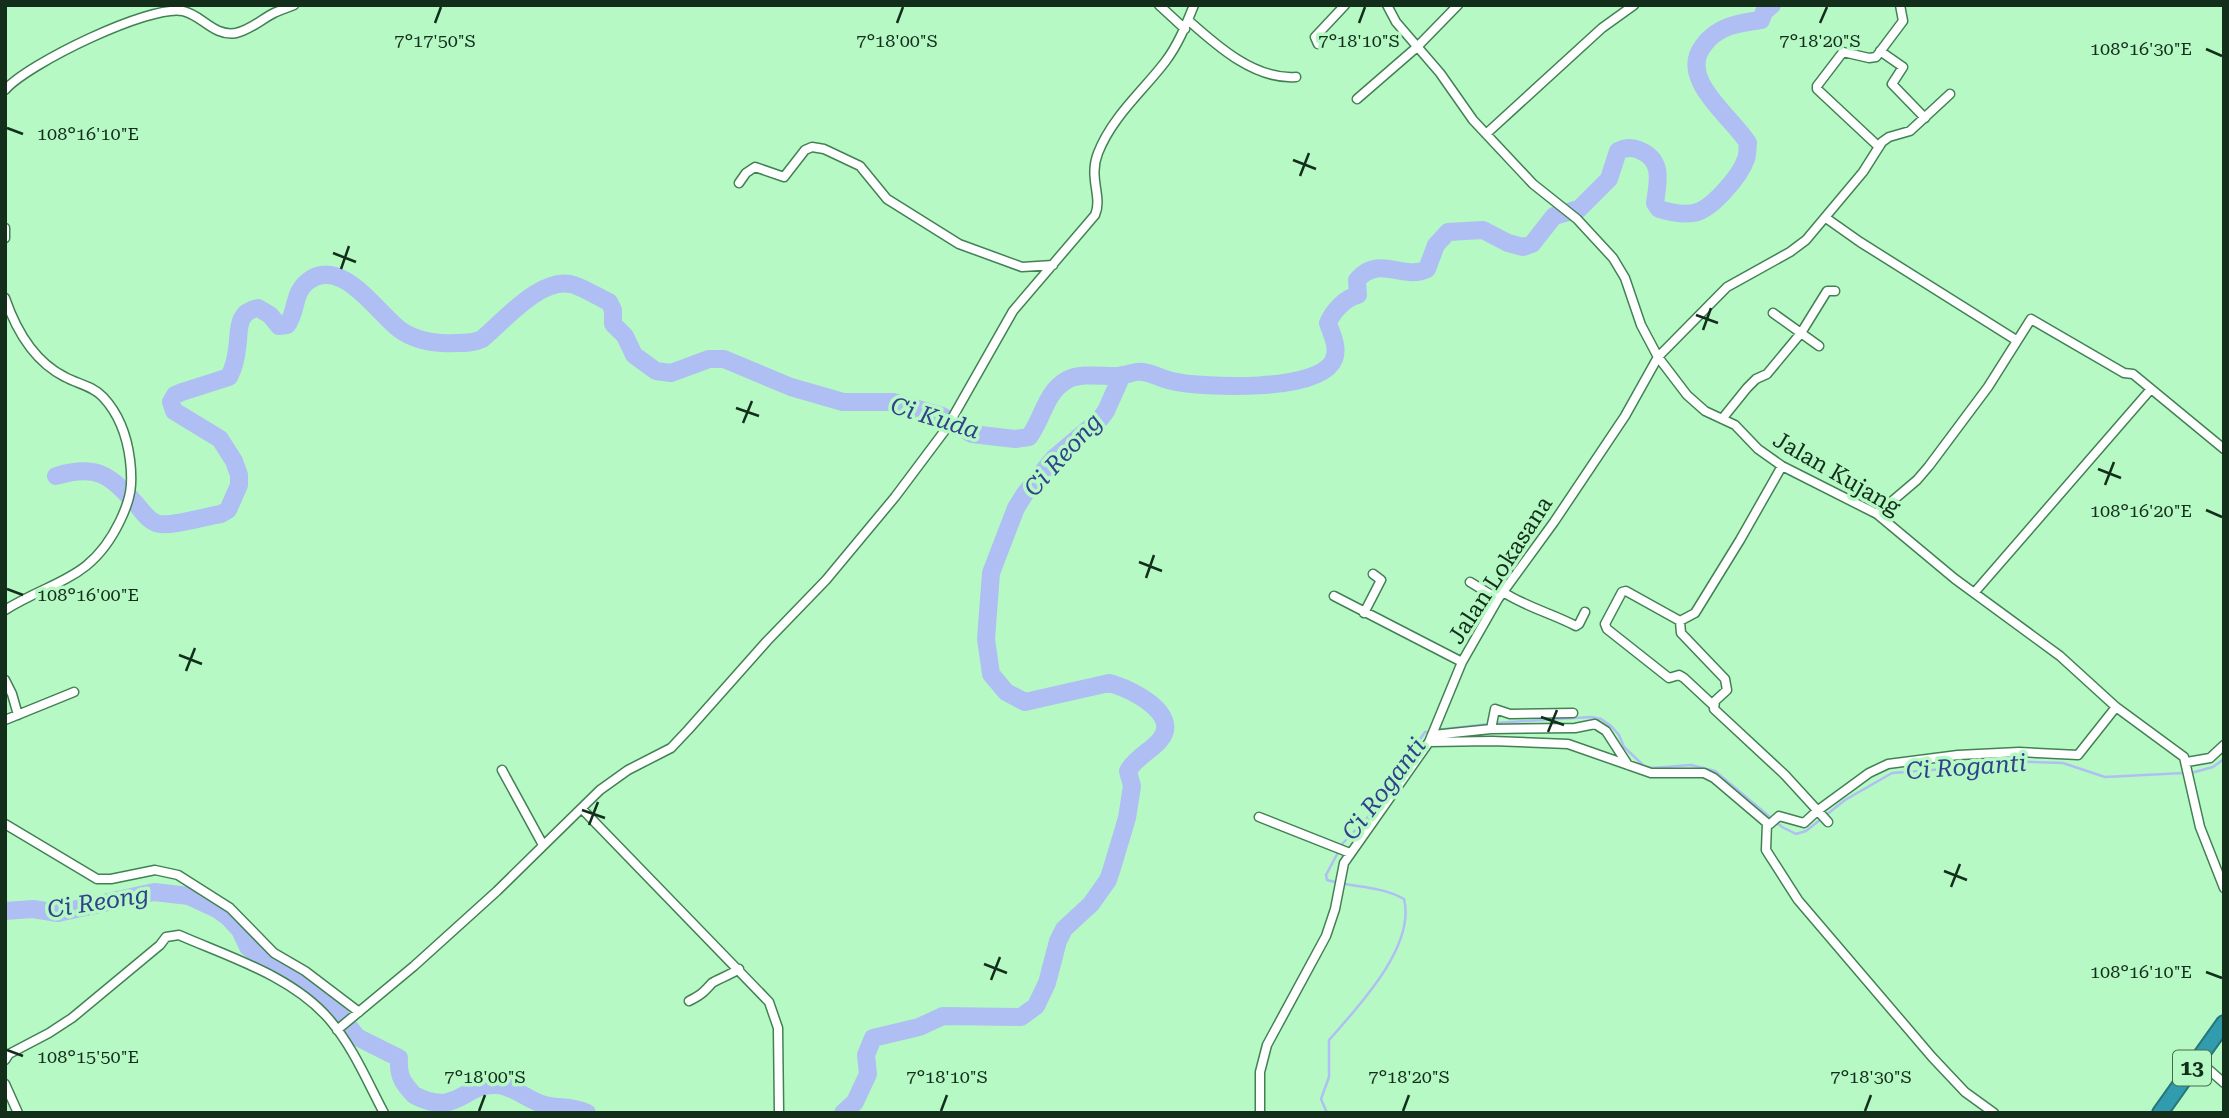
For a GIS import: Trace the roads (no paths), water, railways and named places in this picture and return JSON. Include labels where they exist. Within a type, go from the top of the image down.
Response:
[{"type":"highway","name":"13","points":[[2160,1113],[2224,1023]]},
{"type":"street","points":[[5,90],[44,62],[130,20],[184,11],[222,32],[235,33],[294,5]]},
{"type":"street","points":[[1158,5],[1251,66],[1285,78],[1296,77]]},
{"type":"street","points":[[340,1027],[488,899],[600,790],[655,754],[671,748],[826,580],[888,507],[946,429],[1003,326],[1083,230],[1098,208],[1093,169],[1097,153],[1111,125],[1164,63],[1194,5]]},
{"type":"street","points":[[1318,44],[1315,37],[1345,5]]},
{"type":"street","name":"Jalan Kujang","points":[[1387,5],[1396,22],[1486,134],[1544,193],[1577,219],[1613,258],[1625,278],[1641,325],[1658,357],[1687,395],[1705,411],[1743,431],[1758,449],[1782,467],[1877,514],[1974,593],[2060,656],[2116,707],[2181,753],[2187,762]]},
{"type":"street","points":[[1357,99],[1417,47],[1458,5]]},
{"type":"street","points":[[1486,134],[1602,28],[1634,5]]},
{"type":"street","points":[[1900,5],[1903,21],[1876,57],[1843,52],[1817,89],[1878,147],[1886,139],[1910,131],[1950,94]]},
{"type":"street","points":[[1880,51],[1903,67],[1892,84],[1925,118]]},
{"type":"street","points":[[739,183],[755,167],[784,177],[805,150],[811,147],[824,149],[860,166],[892,203],[959,244],[1022,267],[1053,265]]},
{"type":"street","name":"Jalan Lokasana","points":[[1260,1113],[1260,1072],[1267,1045],[1326,936],[1344,863],[1342,849],[1431,739],[1462,662],[1500,595],[1554,522],[1625,416],[1658,357],[1727,287],[1798,246],[1826,218],[1863,172],[1878,147]]},
{"type":"street","points":[[1826,218],[2016,340]]},
{"type":"street","points":[[5,228],[5,238]]},
{"type":"street","points":[[1722,419],[1756,379],[1767,374],[1801,333],[1827,290],[1835,291]]},
{"type":"street","points":[[5,298],[23,337],[35,353],[56,372],[90,387],[102,396],[112,409],[121,423],[128,446],[132,488],[129,505],[111,541],[92,562],[59,584],[5,610]]},
{"type":"street","points":[[1773,313],[1819,346]]},
{"type":"street","points":[[1877,514],[1917,480],[1988,387],[2031,318],[2124,373],[2133,374],[2224,449]]},
{"type":"street","points":[[1974,593],[2151,389]]},
{"type":"street","points":[[1680,621],[1695,613],[1782,467]]},
{"type":"street","points":[[1364,613],[1381,580],[1373,574]]},
{"type":"street","points":[[1470,582],[1523,605],[1553,614],[1576,626],[1585,612]]},
{"type":"street","points":[[1680,621],[1626,591],[1622,592],[1605,624],[1607,629],[1669,678],[1679,675],[1684,678],[1713,705],[1717,713],[1785,775],[1822,816]]},
{"type":"street","points":[[1334,596],[1462,662]]},
{"type":"street","points":[[1680,621],[1681,633],[1725,679],[1727,690],[1713,705]]},
{"type":"street","points":[[5,680],[18,715]]},
{"type":"street","points":[[5,720],[74,692]]},
{"type":"street","points":[[1431,739],[1568,744],[1656,774],[1709,775],[1772,821],[1804,823],[1822,816],[1868,774],[1888,764],[1958,755],[2019,752],[2078,755],[2116,707]]},
{"type":"street","points":[[1491,725],[1495,709],[1510,714],[1570,714],[1567,727]]},
{"type":"street","points":[[1431,739],[1491,725],[1567,727],[1595,724],[1602,727],[1612,738],[1628,765]]},
{"type":"street","points":[[2224,745],[2210,758],[2187,762],[2200,827],[2224,888]]},
{"type":"street","points":[[502,770],[543,845]]},
{"type":"street","points":[[582,809],[762,994],[775,1014],[778,1028],[779,1113]]},
{"type":"street","points":[[1259,817],[1342,849]]},
{"type":"street","points":[[1772,821],[1766,850],[1798,900],[1938,1063],[1965,1092],[1994,1113]]},
{"type":"street","points":[[5,824],[97,879],[111,879],[155,870],[178,875],[230,908],[274,953],[305,971],[357,1014]]},
{"type":"street","points":[[6,1056],[72,1018],[160,945],[166,937],[173,935],[209,947],[273,978],[309,1001],[340,1027],[384,1113]]},
{"type":"street","points":[[690,1001],[707,991],[712,983],[739,970]]},
{"type":"street","points":[[2198,1060],[2224,1083]]},
{"type":"street","points":[[5,1084],[18,1113]]},
{"type":"waterway","name":"Ci Kuda","points":[[56,476],[82,471],[101,474],[118,485],[145,515],[156,523],[188,521],[228,510],[239,485],[234,461],[220,439],[174,411],[171,402],[175,395],[229,377],[236,356],[240,324],[245,314],[258,308],[270,315],[279,326],[287,325],[303,286],[319,275],[332,275],[356,288],[405,333],[441,343],[482,339],[537,293],[562,284],[574,285],[609,302],[613,310],[613,324],[625,336],[634,355],[656,371],[671,373],[709,359],[724,359],[791,387],[843,402],[893,402],[942,416],[972,434],[1015,439],[1029,437],[1054,391],[1067,380],[1079,376],[1120,376],[1140,372],[1187,383],[1233,386],[1285,383],[1307,378],[1325,370],[1334,359],[1335,345],[1328,323],[1340,306],[1358,295],[1357,280],[1365,273],[1383,268],[1409,272],[1427,269],[1436,245],[1448,232],[1483,230],[1508,243],[1523,247],[1532,244],[1554,216],[1579,209],[1609,179],[1618,151],[1636,149],[1652,159],[1657,172],[1655,203],[1659,209],[1689,214],[1700,211],[1716,200],[1738,174],[1746,159],[1748,143],[1702,84],[1697,71],[1697,59],[1703,46],[1715,34],[1736,24],[1761,20],[1764,12],[1772,5]]},
{"type":"waterway","name":"Ci Reong","points":[[843,1113],[855,1102],[868,1074],[866,1055],[873,1038],[919,1027],[943,1016],[1021,1017],[1036,1006],[1047,983],[1058,941],[1064,929],[1091,904],[1108,880],[1127,818],[1132,786],[1128,771],[1160,740],[1165,730],[1164,721],[1151,704],[1129,690],[1109,683],[1025,702],[1006,692],[991,674],[986,639],[991,573],[1016,508],[1054,458],[1100,419],[1122,375]]},
{"type":"waterway","name":"Ci Roganti","points":[[1495,723],[1591,717],[1601,719],[1611,726],[1624,747],[1644,766],[1652,768],[1691,765],[1715,771],[1782,827],[1796,834],[1806,831],[1845,800],[1892,773],[2001,761],[2063,763],[2105,777],[2184,773]]},
{"type":"waterway","name":"Ci Roganti","points":[[1436,730],[1489,724]]},
{"type":"waterway","name":"Ci Roganti","points":[[1327,1113],[1321,1099],[1329,1077],[1329,1040],[1382,975],[1401,936],[1405,917],[1404,899],[1395,894],[1337,883],[1327,880],[1326,875],[1343,843],[1371,814],[1425,732],[1430,732]]},
{"type":"waterway","name":"Ci Roganti","points":[[2191,773],[2213,767],[2224,759]]},
{"type":"waterway","name":"Ci Reong","points":[[5,911],[33,909],[58,913],[154,892],[189,896],[228,917],[240,930],[248,947],[271,966],[296,976],[326,997],[357,1037],[399,1058],[402,1078],[414,1095],[440,1103],[485,1086],[496,1085],[545,1105],[587,1113]]}]
